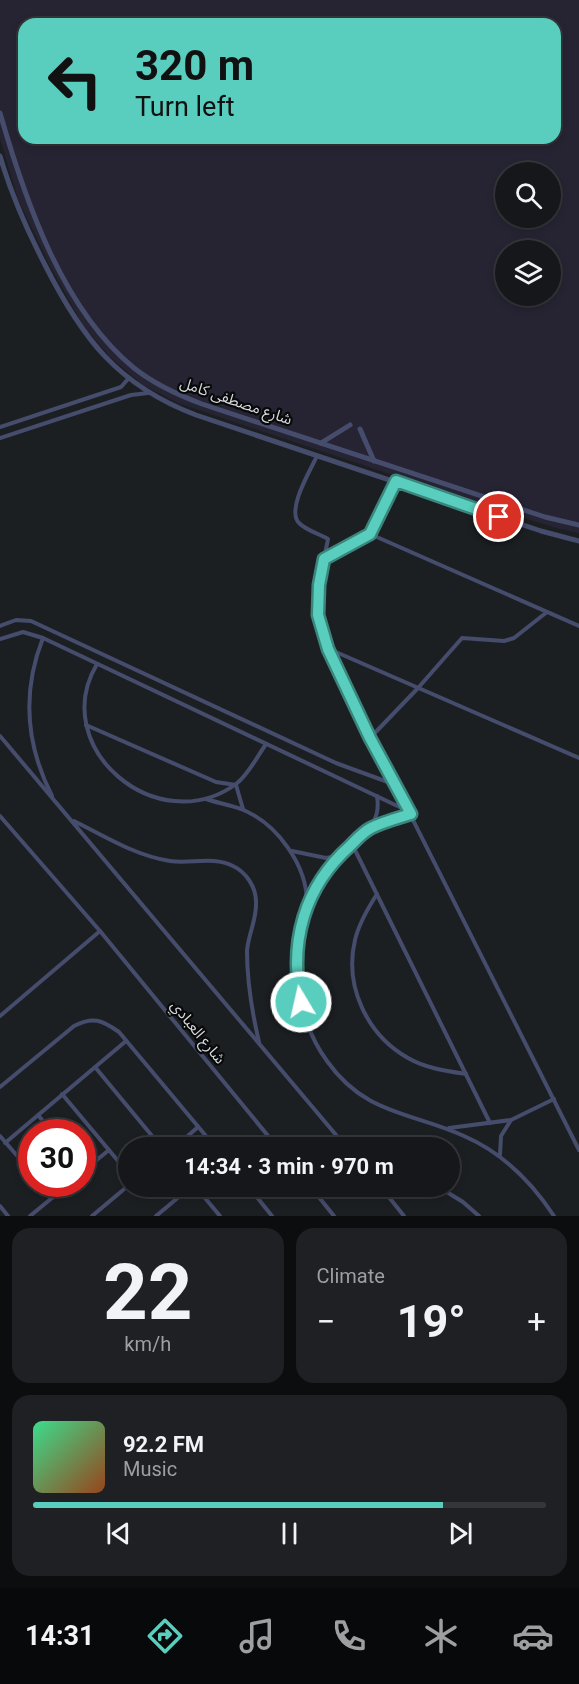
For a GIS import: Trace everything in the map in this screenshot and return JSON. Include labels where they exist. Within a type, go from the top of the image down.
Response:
[{"type":"street","name":"شارع مصطفى كامل","points":[[0,113],[23,187],[61,271],[82,308],[103,338],[135,368],[156,383],[202,404],[545,517],[579,525]]},
{"type":"street","name":"شارع مصطفى كامل","points":[[0,156],[19,211],[66,304],[91,343],[129,379],[149,393],[176,408],[541,531],[579,541]]},
{"type":"street","points":[[51,276],[61,271]]},
{"type":"street","points":[[0,427],[118,388],[129,379]]},
{"type":"street","points":[[0,438],[131,395],[149,393]]},
{"type":"street","points":[[320,443],[350,425]]},
{"type":"street","points":[[360,429],[374,461]]},
{"type":"street","points":[[338,462],[342,450]]},
{"type":"street","points":[[348,465],[351,453]]},
{"type":"street","points":[[318,455],[300,493],[295,517],[309,530],[328,539],[319,585],[318,615],[328,649],[370,738],[396,785],[579,1150]]},
{"type":"street","points":[[324,559],[370,534],[396,481]]},
{"type":"street","points":[[370,534],[579,626]]},
{"type":"street","points":[[370,738],[462,638],[504,641],[514,638],[547,612]]},
{"type":"street","points":[[0,626],[16,621],[31,621],[336,764],[396,785]]},
{"type":"street","points":[[0,639],[23,632],[43,638],[410,813]]},
{"type":"street","points":[[43,638],[35,658],[29,688],[29,717],[33,747],[42,775],[56,802]]},
{"type":"street","points":[[328,649],[579,758]]},
{"type":"street","points":[[97,664],[89,677],[85,692],[86,725],[101,758],[112,772],[125,784],[140,793],[174,802],[206,799],[236,784],[266,744]]},
{"type":"street","points":[[86,725],[216,782],[236,784]]},
{"type":"street","points":[[0,736],[338,1137]]},
{"type":"street","points":[[236,784],[243,810]]},
{"type":"street","points":[[377,796],[376,819],[370,828],[339,856],[315,887],[307,905],[298,947],[296,976],[306,1020],[327,1062],[343,1080],[372,1102],[403,1116],[466,1137],[500,1156],[514,1167],[543,1198],[554,1216]]},
{"type":"street","points":[[206,799],[243,810],[266,824],[285,841],[300,871],[307,905]]},
{"type":"street","points":[[370,828],[410,813]]},
{"type":"street","name":"شارع العبادي","points":[[0,816],[100,931],[269,1137]]},
{"type":"street","points":[[70,820],[135,852],[170,861],[222,861],[235,866],[246,876],[254,888],[256,902],[247,949],[249,997],[259,1044]]},
{"type":"street","points":[[352,844],[490,1123]]},
{"type":"street","points":[[291,851],[326,858],[339,856]]},
{"type":"street","points":[[377,893],[362,920],[355,939],[352,959],[356,989],[366,1017],[392,1047],[409,1059],[427,1066],[466,1074]]},
{"type":"street","points":[[0,1016],[100,931]]},
{"type":"street","points":[[0,1087],[74,1026],[87,1019],[98,1021],[109,1025],[126,1041],[207,1137]]},
{"type":"street","points":[[6,1143],[126,1041]]},
{"type":"street","points":[[95,1067],[153,1137]]},
{"type":"street","points":[[62,1094],[118,1161]]},
{"type":"street","points":[[447,1129],[511,1120],[554,1099]]},
{"type":"street","points":[[38,1115],[41,1119]]},
{"type":"street","points":[[500,1156],[501,1136],[511,1120]]},
{"type":"street","points":[[187,1137],[198,1127]]},
{"type":"street","points":[[0,1136],[18,1157]]},
{"type":"street","points":[[96,1160],[109,1150]]},
{"type":"street","points":[[92,1216],[118,1194]]},
{"type":"street","points":[[159,1215],[180,1197]]},
{"type":"street","points":[[203,1197],[219,1216]]},
{"type":"street","points":[[257,1197],[272,1216]]},
{"type":"street","points":[[319,1197],[334,1216]]},
{"type":"street","points":[[389,1197],[404,1216]]},
{"type":"street","points":[[456,1197],[479,1216]]},
{"type":"street","points":[[30,1216],[52,1198]]},
{"type":"street","points":[[0,1206],[8,1216]]},
{"type":"shaded area","points":[[0,0],[579,0],[579,533],[479,504],[178,403],[143,385],[110,357],[83,325],[50,266],[18,199],[0,139]]},
{"type":"route","points":[[301,1002],[296,976],[298,947],[307,905],[315,887],[339,856],[370,828],[411,814],[370,738],[328,649],[318,615],[319,585],[324,559],[370,534],[396,481],[499,517]]}]
